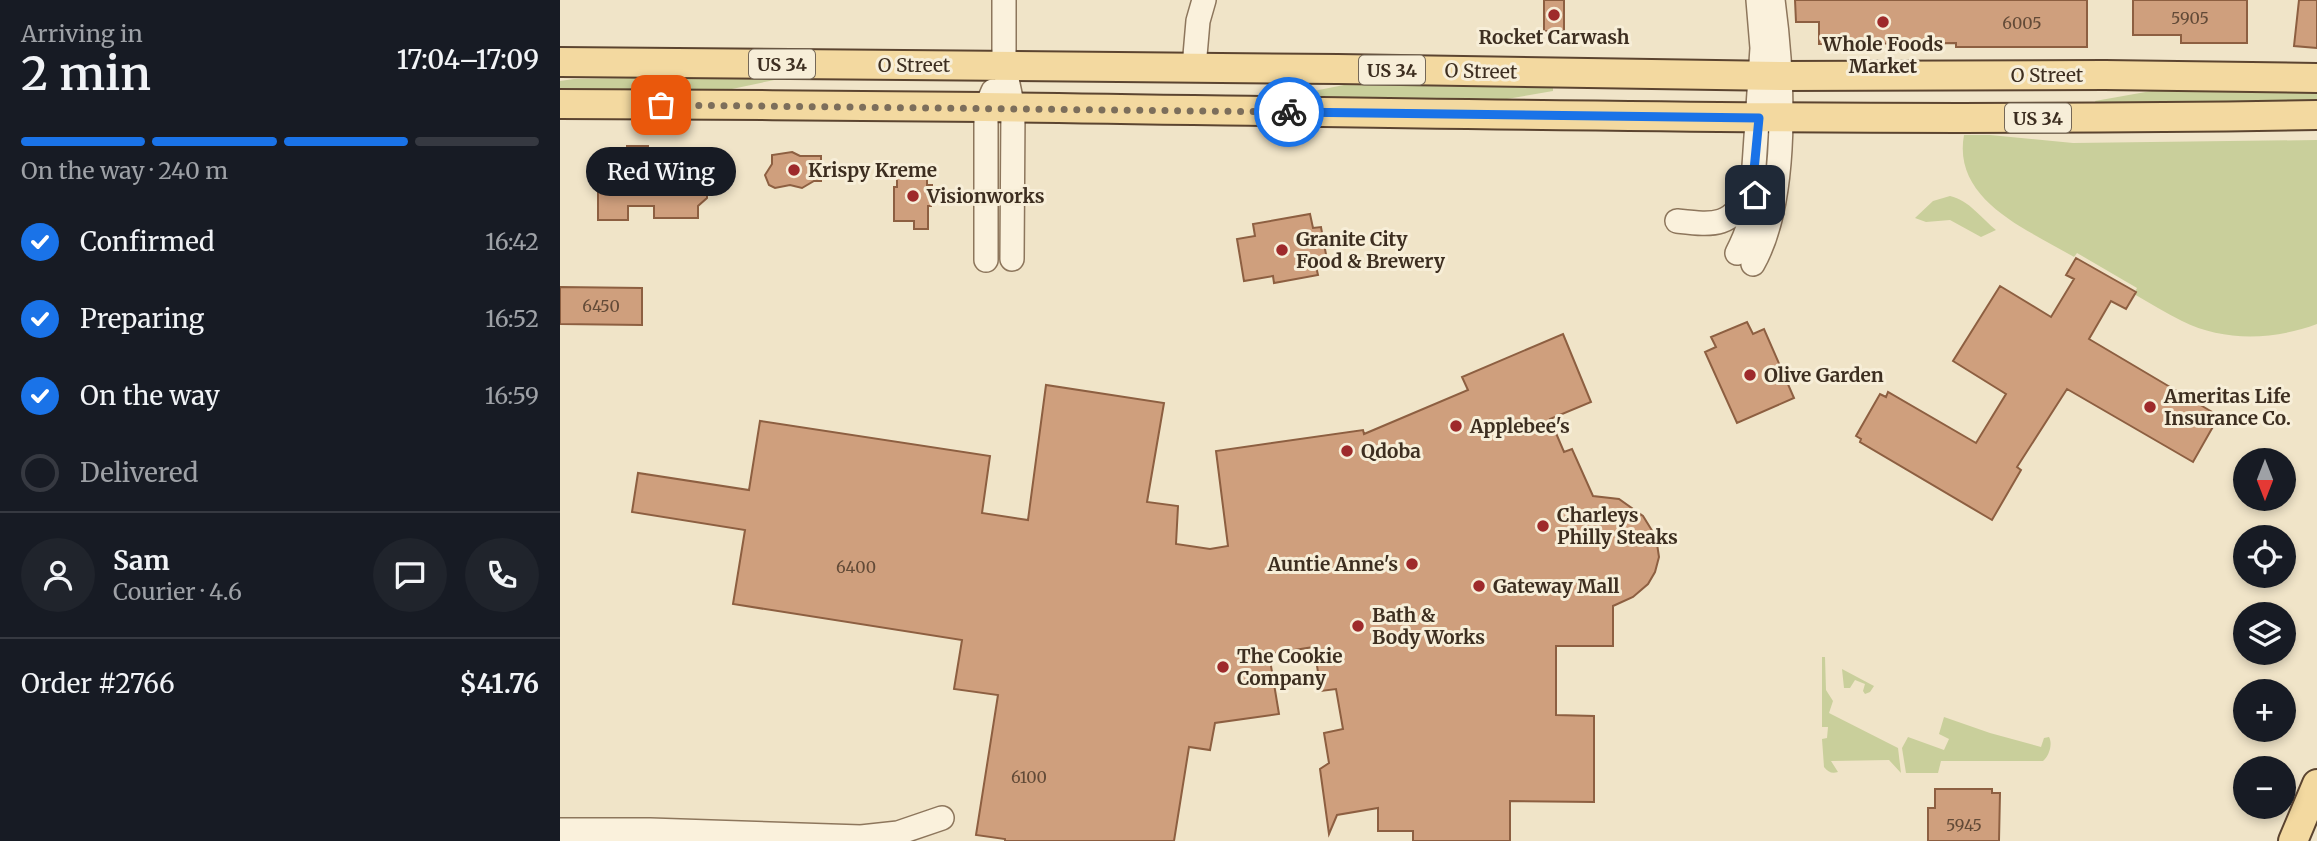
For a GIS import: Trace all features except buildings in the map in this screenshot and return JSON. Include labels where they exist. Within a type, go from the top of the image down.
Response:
[{"type":"main road","name":"O Street","points":[[560,62],[1195,67],[1771,76],[2105,75],[2317,78]]},
{"type":"main road","name":"US 34","points":[[560,104],[1769,118],[2317,115]]},
{"type":"main road","points":[[2293,841],[2317,784]]},
{"type":"street","points":[[986,260],[1004,65],[1004,0]]},
{"type":"street","points":[[1195,67],[1198,21],[1204,0]]},
{"type":"street","points":[[1758,0],[1762,41],[1771,76]]},
{"type":"street","points":[[1753,181],[1755,195],[1745,258],[1762,244],[1773,202],[1769,118],[1771,76],[1779,37],[1773,0]]},
{"type":"street","points":[[1000,108],[1012,259]]},
{"type":"street","points":[[1676,221],[1706,225],[1720,223],[1732,217],[1744,203],[1753,181],[1769,118]]},
{"type":"street","points":[[560,830],[861,837],[898,833],[942,818],[891,841]]},
{"type":"green space","points":[[574,79],[779,79],[732,89],[692,93],[560,93],[560,81]]},
{"type":"green space","points":[[1344,85],[1553,88],[1553,91],[1501,100],[1273,99]]},
{"type":"green space","points":[[2168,88],[2317,92],[2317,102],[2095,101]]},
{"type":"green space","points":[[1964,135],[2073,143],[2317,140],[2317,324],[2284,333],[2249,336],[2215,333],[2176,318],[2134,294],[2137,288],[2077,253],[2074,257],[1998,211],[1970,178],[1963,158]]},
{"type":"green space","points":[[1950,196],[1969,206],[1996,230],[1981,237],[1950,220],[1926,222],[1915,218],[1933,201]]},
{"type":"green space","points":[[1822,657],[1825,657],[1826,690],[1833,701],[1829,713],[1898,748],[1901,773],[1889,760],[1831,761],[1838,772],[1836,773],[1824,767],[1822,739],[1827,738],[1828,727],[1822,727]]},
{"type":"green space","points":[[1842,669],[1874,686],[1870,692],[1865,694],[1865,684],[1855,680],[1850,688],[1844,688]]},
{"type":"green space","points":[[1944,717],[2041,747],[2044,738],[2049,737],[2050,750],[2043,761],[1941,761],[1938,773],[1906,773],[1902,748],[1908,737],[1944,750],[1949,739],[1939,734]]},
{"type":"way so far","points":[[661,105],[1289,112]]},
{"type":"place","name":"Rocket Carwash","points":[[1554,15]]},
{"type":"place","name":"Whole Foods Market","points":[[1883,22]]},
{"type":"place","name":"Red Wing","points":[[661,105]]},
{"type":"place","name":"Krispy Kreme","points":[[794,170]]},
{"type":"place","name":"Visionworks","points":[[913,196]]},
{"type":"place","name":"Granite City Food & Brewery","points":[[1282,250]]},
{"type":"place","name":"Olive Garden","points":[[1750,375]]},
{"type":"place","name":"Ameritas Life Insurance Co.","points":[[2150,407]]},
{"type":"place","name":"Applebee's","points":[[1456,426]]},
{"type":"place","name":"Qdoba","points":[[1347,451]]},
{"type":"place","name":"Charleys Philly Steaks","points":[[1543,526]]},
{"type":"place","name":"Auntie Anne's","points":[[1412,564]]},
{"type":"place","name":"Gateway Mall","points":[[1479,586]]},
{"type":"place","name":"Bath & Body Works","points":[[1358,626]]},
{"type":"place","name":"The Cookie Company","points":[[1223,667]]},
{"type":"route","points":[[1289,112],[1759,118],[1753,181],[1755,195]]}]
